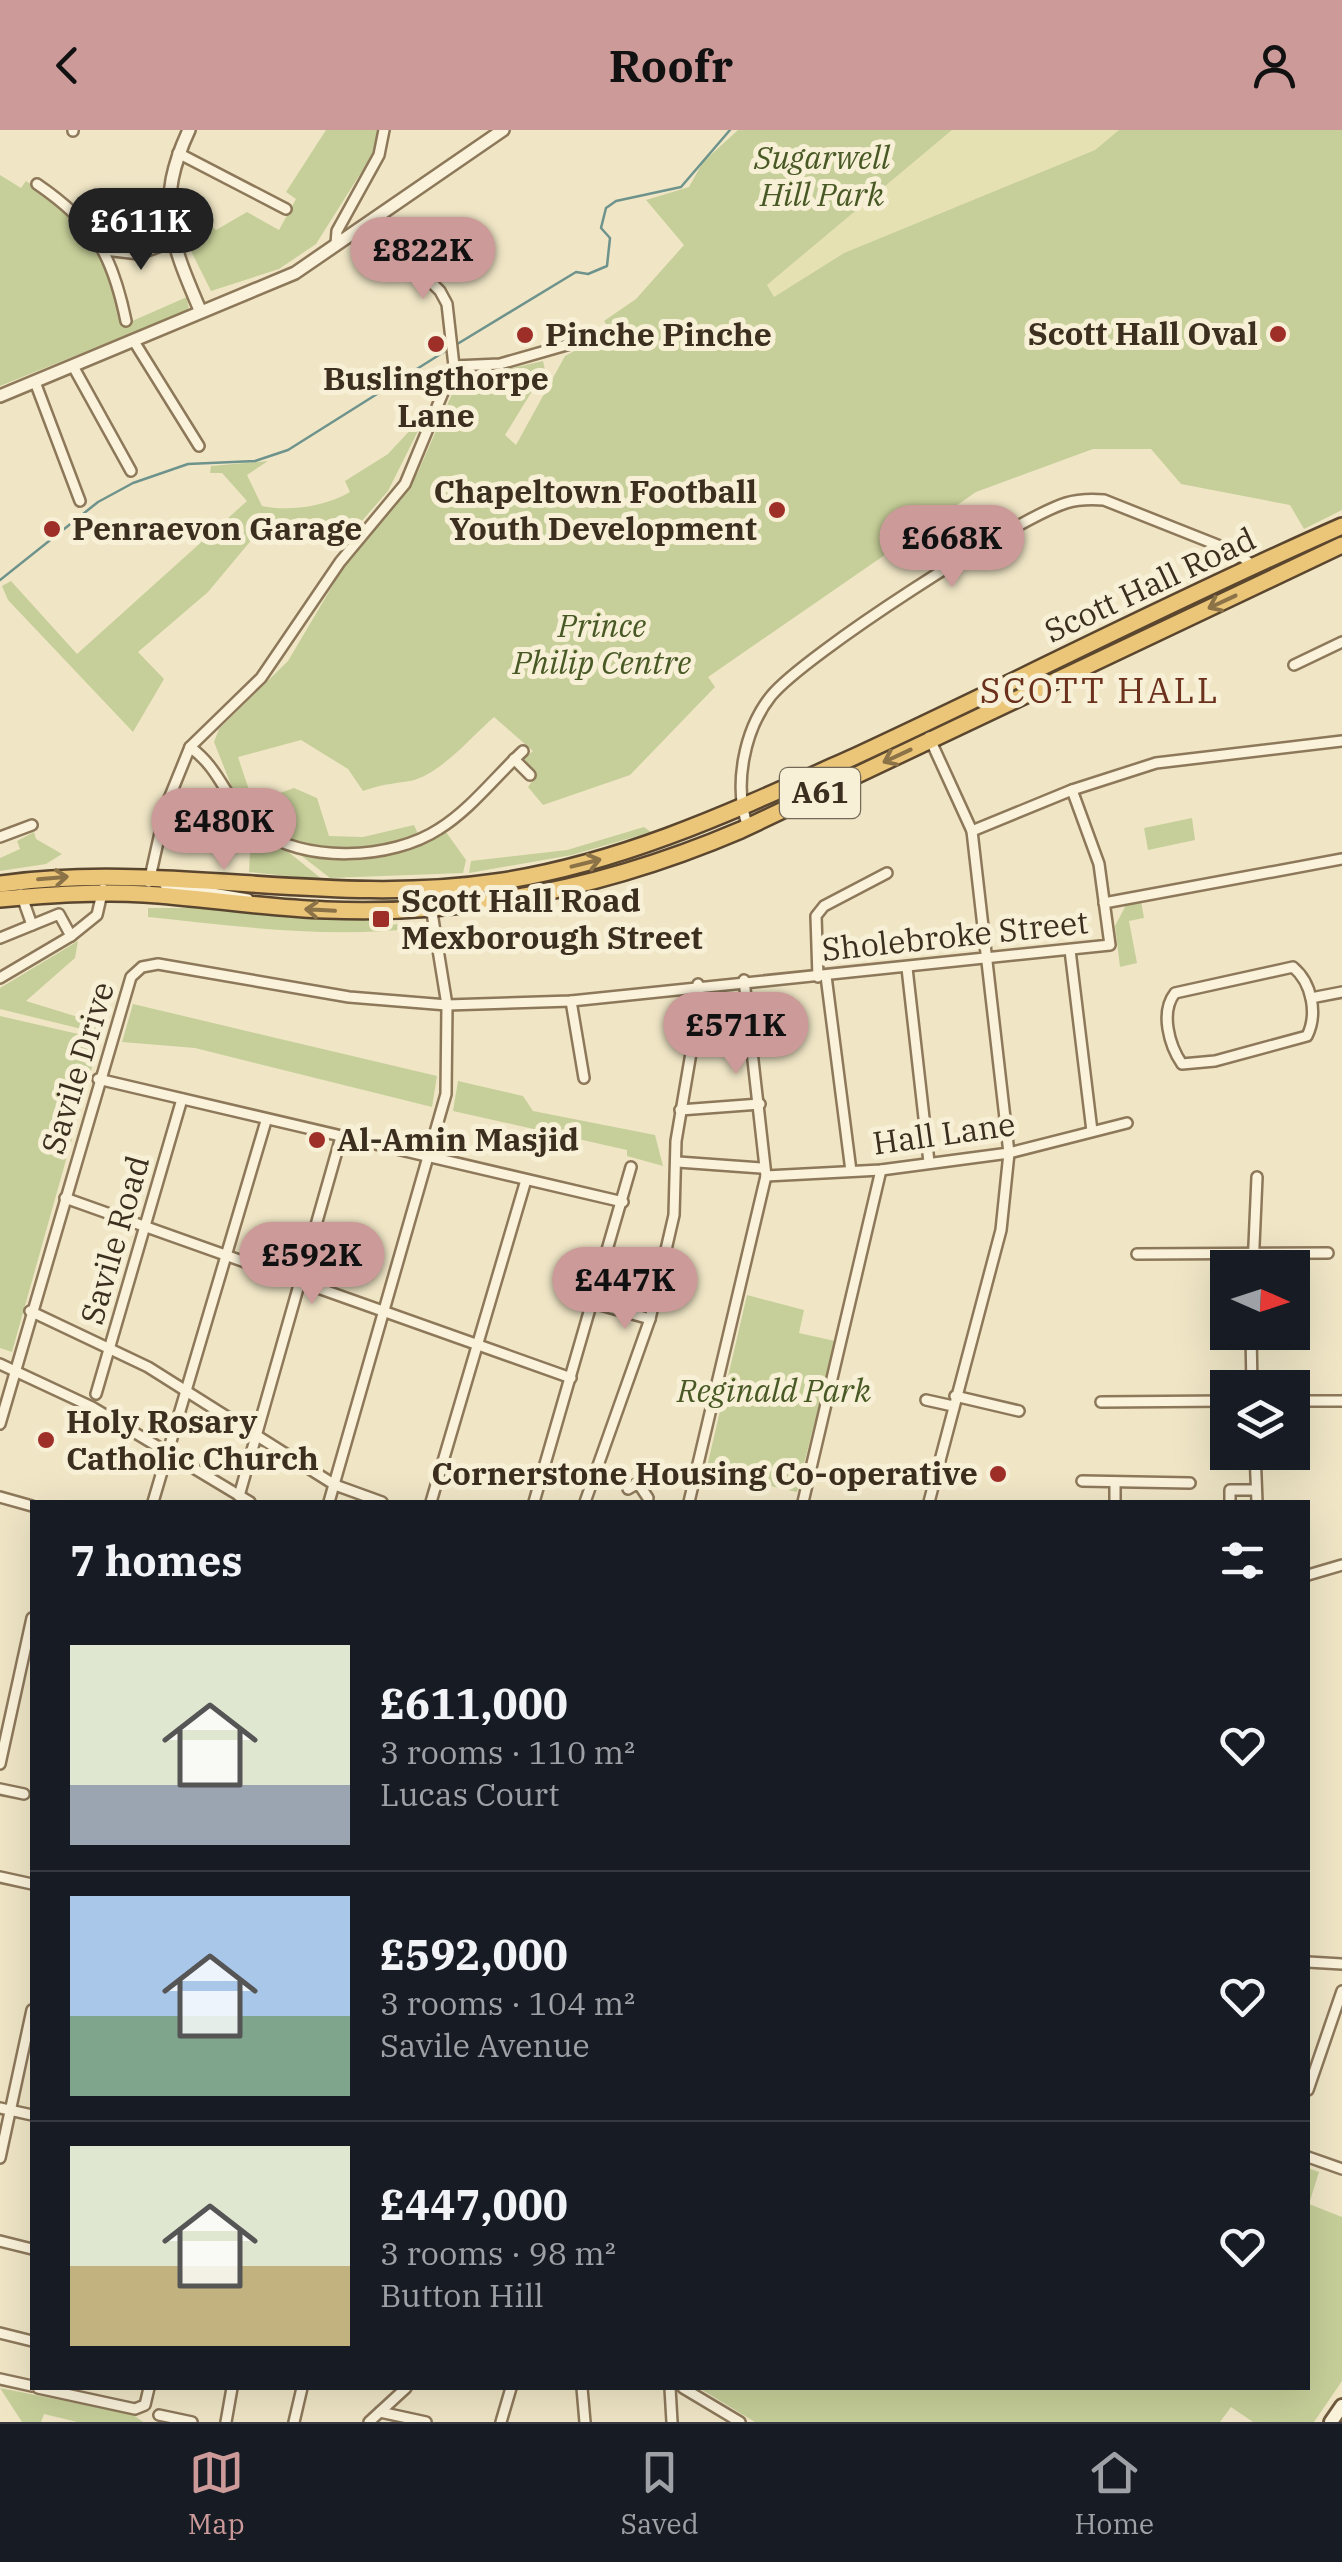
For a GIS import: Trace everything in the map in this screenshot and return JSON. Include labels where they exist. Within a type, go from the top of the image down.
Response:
[{"type":"highway","name":"Scott Hall Road","points":[[0,899],[20,889],[106,874],[346,892],[501,882],[591,862],[741,809],[1342,526]]},
{"type":"highway","name":"Scott Hall Road","points":[[0,884],[20,889],[144,894],[328,910],[431,908],[590,882],[692,851],[748,827],[1342,545]]},
{"type":"highway","points":[[1254,566],[1263,583]]},
{"type":"main road","points":[[1331,2422],[1342,2406]]},
{"type":"street","points":[[189,130],[178,153],[166,204],[172,242],[200,310]]},
{"type":"street","points":[[336,244],[337,231],[379,155],[384,130]]},
{"type":"street","points":[[0,396],[135,342],[200,310],[296,274],[503,130]]},
{"type":"street","points":[[178,153],[286,209]]},
{"type":"street","points":[[37,184],[86,221],[105,250],[126,321]]},
{"type":"street","points":[[144,894],[152,875],[166,806],[190,747],[270,666],[340,562],[404,484],[454,364],[447,304],[440,291],[370,222]]},
{"type":"street","points":[[105,250],[140,254],[172,242]]},
{"type":"street","points":[[135,342],[199,446]]},
{"type":"street","points":[[454,364],[500,364],[570,344]]},
{"type":"street","points":[[74,368],[131,471]]},
{"type":"street","points":[[35,382],[80,501]]},
{"type":"street","points":[[748,827],[741,809],[741,774],[751,733],[770,697],[910,593],[1048,511],[1086,499],[1104,500],[1223,546],[1254,566]]},
{"type":"street","points":[[1294,665],[1341,646]]},
{"type":"street","points":[[923,725],[972,831],[1009,1153],[1002,1230],[929,1500]]},
{"type":"street","points":[[972,831],[1072,790],[1156,762],[1342,741]]},
{"type":"street","points":[[190,747],[212,763],[234,806],[261,832],[284,843],[334,852],[377,850],[422,839],[444,826],[523,751]]},
{"type":"street","points":[[514,760],[530,775]]},
{"type":"street","points":[[1072,790],[1091,834],[1104,902],[1342,858]]},
{"type":"street","points":[[0,838],[32,825]]},
{"type":"street","points":[[0,978],[72,936],[96,915],[106,874]]},
{"type":"street","points":[[850,1171],[816,916],[824,906],[887,874]]},
{"type":"street","name":"Scott Hall Road","points":[[152,875],[173,887],[239,895],[263,906]]},
{"type":"street","points":[[330,1500],[446,1094],[447,1005],[428,888]]},
{"type":"street","points":[[20,889],[32,925]]},
{"type":"street","name":"Sholebroke Street","points":[[447,1005],[571,1001],[698,984],[907,968],[1110,944],[1104,902]]},
{"type":"street","points":[[0,938],[58,914],[72,936]]},
{"type":"street","points":[[1070,950],[1092,1131]]},
{"type":"street","name":"Savile Drive","points":[[0,1424],[130,977],[150,964],[349,997],[447,1005]]},
{"type":"street","points":[[1293,967],[1311,998],[1311,1029],[1296,1041],[1194,1064],[1182,1064],[1172,1049],[1168,1002],[1186,987],[1293,967]]},
{"type":"street","points":[[907,968],[929,1162]]},
{"type":"street","points":[[688,1500],[764,1171],[744,980]]},
{"type":"street","points":[[586,1500],[650,1320],[674,1216],[680,1110],[700,1006],[698,984]]},
{"type":"street","points":[[1311,998],[1342,992]]},
{"type":"street","points":[[571,1001],[584,1078]]},
{"type":"street","points":[[693,1030],[750,1026]]},
{"type":"street","points":[[98,1079],[623,1202]]},
{"type":"street","name":"Savile Road","points":[[94,1400],[182,1099]]},
{"type":"street","points":[[680,1110],[760,1104]]},
{"type":"street","points":[[154,1500],[266,1121]]},
{"type":"street","name":"Hall Lane","points":[[678,1162],[764,1171],[881,1170],[1009,1153],[1127,1123]]},
{"type":"street","points":[[239,1496],[340,1136]]},
{"type":"street","points":[[535,1500],[632,1166]]},
{"type":"street","points":[[803,1500],[881,1170]]},
{"type":"street","points":[[1254,1250],[1258,1177]]},
{"type":"street","points":[[433,1500],[526,1180]]},
{"type":"street","points":[[65,1198],[572,1378]]},
{"type":"street","points":[[1310,1253],[1328,1253]]},
{"type":"street","points":[[1137,1254],[1210,1254]]},
{"type":"street","points":[[594,1303],[650,1320]]},
{"type":"street","points":[[30,1311],[110,1348],[187,1391],[334,1484],[377,1500]]},
{"type":"street","points":[[0,1364],[94,1400],[246,1500]]},
{"type":"street","points":[[926,1400],[1019,1410]]},
{"type":"street","points":[[1310,1401],[1342,1401]]},
{"type":"street","points":[[1101,1402],[1210,1402]]},
{"type":"street","points":[[1255,1470],[1256,1500]]},
{"type":"street","points":[[628,1490],[660,1472],[694,1478]]},
{"type":"street","points":[[1082,1481],[1190,1483]]},
{"type":"street","points":[[638,1482],[648,1498]]},
{"type":"street","points":[[1115,1500],[1116,1482]]},
{"type":"street","points":[[1230,1500],[1230,1490],[1256,1490]]},
{"type":"street","points":[[0,1496],[30,1505]]},
{"type":"street","points":[[1310,1574],[1342,1565]]},
{"type":"street","points":[[0,1764],[4,1713],[30,1625]]},
{"type":"street","points":[[0,1789],[24,1794]]},
{"type":"street","points":[[0,1877],[30,1884]]},
{"type":"street","points":[[1310,1962],[1342,1964]]},
{"type":"street","points":[[1310,2084],[1342,1991]]},
{"type":"street","points":[[0,2158],[5,2109],[30,2017]]},
{"type":"street","points":[[5,2109],[30,2115]]},
{"type":"street","points":[[1310,2158],[1342,2169]]},
{"type":"street","points":[[0,2241],[30,2248]]},
{"type":"street","points":[[0,2333],[30,2340]]},
{"type":"street","points":[[0,2379],[30,2386]]},
{"type":"street","points":[[49,2390],[135,2409],[145,2405],[149,2390]]},
{"type":"street","points":[[226,2422],[232,2390]]},
{"type":"street","points":[[294,2422],[302,2390]]},
{"type":"street","points":[[369,2422],[404,2390]]},
{"type":"street","points":[[501,2422],[510,2390]]},
{"type":"street","points":[[582,2390],[584,2422]]},
{"type":"street","points":[[670,2390],[672,2422]]},
{"type":"street","points":[[686,2390],[740,2422]]},
{"type":"street","points":[[380,2412],[426,2422]]},
{"type":"street","points":[[163,2418],[192,2422]]},
{"type":"shaded area","points":[[952,130],[1119,130],[1095,150],[844,253],[774,297],[766,286]]},
{"type":"green space","points":[[326,130],[379,130],[374,152],[316,244],[279,269],[211,291],[185,239],[175,194],[216,230],[247,212],[279,230],[296,199],[286,192]]},
{"type":"green space","points":[[738,130],[952,130],[767,285],[774,297],[844,253],[1095,150],[1119,130],[1342,130],[1342,510],[1304,529],[1290,505],[1181,484],[1151,449],[1093,449],[976,492],[708,677],[715,687],[630,775],[543,805],[528,787],[535,777],[524,758],[533,751],[494,717],[433,771],[410,781],[363,791],[348,769],[301,740],[238,757],[251,796],[237,800],[214,742],[219,729],[288,661],[343,568],[418,472],[452,394],[463,381],[474,377],[543,361],[545,370],[505,435],[516,445],[565,356],[611,331],[604,321],[636,299],[684,245],[646,200],[689,187],[703,162]]},
{"type":"green space","points":[[0,175],[21,188],[26,181],[82,226],[102,256],[123,325],[187,297],[189,310],[0,386]]},
{"type":"green space","points":[[428,411],[388,491],[341,545],[292,526],[263,526],[208,592],[138,652],[164,679],[133,732],[8,600],[2,586],[11,581],[77,654],[247,501],[222,473],[210,473],[211,466],[268,461],[247,475],[262,506],[296,508],[319,504],[350,492],[345,481],[388,454]]},
{"type":"green space","points":[[1249,576],[1251,581],[964,716],[962,711]]},
{"type":"green space","points":[[294,788],[317,798],[329,836],[363,837],[414,825],[419,836],[372,847],[325,847],[280,835],[241,807]]},
{"type":"green space","points":[[1192,818],[1195,840],[1148,850],[1144,828]]},
{"type":"green space","points":[[644,827],[651,832],[572,855],[469,873],[471,861],[567,850]]},
{"type":"green space","points":[[34,832],[36,839],[62,854],[46,864],[0,871],[0,858],[20,849],[17,841]]},
{"type":"green space","points":[[446,832],[466,860],[463,873],[330,878],[294,850],[390,851]]},
{"type":"green space","points":[[251,833],[286,850],[323,880],[249,872]]},
{"type":"green space","points":[[1141,901],[1144,918],[1129,921],[1137,963],[1120,967],[1115,926],[1126,905]]},
{"type":"green space","points":[[148,908],[237,908],[370,916],[371,925],[408,924],[418,928],[282,930],[148,917]]},
{"type":"green space","points":[[78,941],[75,958],[26,1001],[104,1025],[102,1034],[0,1009],[0,988]]},
{"type":"green space","points":[[133,1004],[437,1076],[432,1107],[195,1048],[122,1042]]},
{"type":"green space","points":[[0,1016],[100,1039],[12,1352],[0,1348]]},
{"type":"green space","points":[[458,1081],[523,1096],[533,1111],[655,1135],[663,1166],[627,1156],[627,1150],[453,1111]]},
{"type":"green space","name":"Reginald Park","points":[[747,1295],[804,1310],[799,1333],[835,1341],[797,1492],[706,1471]]},
{"type":"green space","points":[[1310,2169],[1319,2172],[1310,2201]]},
{"type":"green space","points":[[1310,2204],[1342,2217],[1342,2381],[1314,2422],[1253,2422],[1231,2407],[1220,2422],[755,2422],[702,2390],[1310,2390]]},
{"type":"green space","points":[[0,2388],[132,2414],[143,2422],[77,2422],[44,2414],[41,2422],[22,2422]]},
{"type":"waterway","points":[[454,346],[576,272],[588,274],[607,266],[610,238],[601,228],[606,208],[616,201],[681,187],[730,130]]},
{"type":"waterway","points":[[0,580],[98,502],[133,483],[188,464],[255,461],[288,450],[447,350]]},
{"type":"place","name":"Scott Hall Oval","points":[[1278,334]]},
{"type":"place","name":"Pinche Pinche","points":[[525,335]]},
{"type":"place","name":"Buslingthorpe Lane","points":[[436,344]]},
{"type":"place","name":"Chapeltown Football Youth Development","points":[[777,510]]},
{"type":"place","name":"Penraevon Garage","points":[[52,529]]},
{"type":"place","name":"Scott Hall Road Mexborough Street","points":[[381,919]]},
{"type":"place","name":"Al-Amin Masjid","points":[[317,1140]]},
{"type":"place","name":"Holy Rosary Catholic Church","points":[[46,1440]]},
{"type":"place","name":"Cornerstone Housing Co-operative","points":[[998,1474]]},
{"type":"district","name":"SCOTT HALL","points":[[1100,691]]},
{"type":"park label","name":"Sugarwell Hill Park","points":[[822,176]]},
{"type":"park label","name":"Prince Philip Centre","points":[[602,644]]}]
